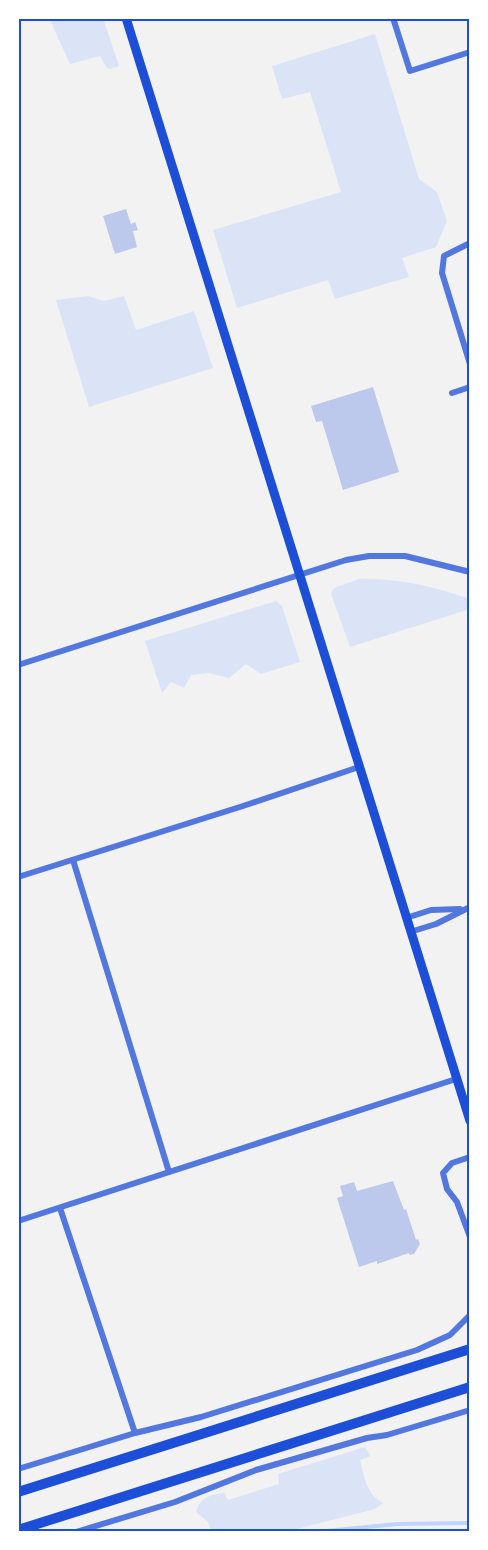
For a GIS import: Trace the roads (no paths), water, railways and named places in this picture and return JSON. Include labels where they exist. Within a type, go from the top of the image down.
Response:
[{"type":"highway","points":[[18,1492],[470,1349]]},
{"type":"highway","points":[[18,1530],[470,1388]]},
{"type":"main road","points":[[126,18],[470,1121]]},
{"type":"street","points":[[393,18],[410,71],[470,52]]},
{"type":"street","points":[[470,243],[444,256],[441,273],[470,364]]},
{"type":"street","points":[[452,393],[470,387]]},
{"type":"street","points":[[19,662],[346,560],[369,556],[405,556],[470,572]]},
{"type":"street","points":[[18,877],[359,767]]},
{"type":"street","points":[[73,860],[169,1172]]},
{"type":"street","points":[[406,918],[431,910],[467,908]]},
{"type":"street","points":[[410,932],[436,924],[467,908]]},
{"type":"street","points":[[18,1221],[456,1079]]},
{"type":"street","points":[[470,1157],[452,1163],[443,1173],[447,1189],[457,1202],[470,1237]]},
{"type":"street","points":[[60,1208],[135,1433]]},
{"type":"street","points":[[18,1469],[135,1433],[201,1417],[417,1350],[450,1335],[470,1315]]},
{"type":"street","points":[[76,1532],[175,1502],[256,1470],[470,1410]]},
{"type":"waterway","points":[[316,1532],[397,1524],[470,1523]]}]
